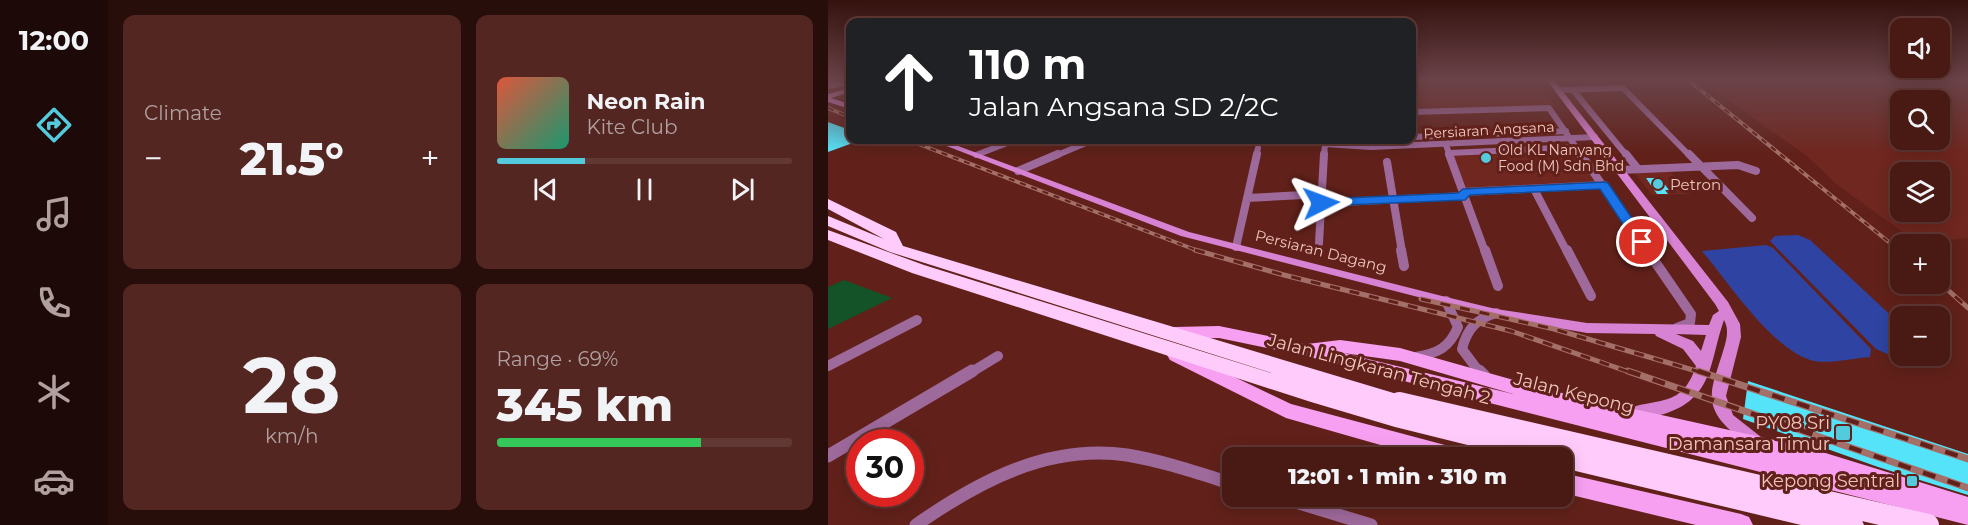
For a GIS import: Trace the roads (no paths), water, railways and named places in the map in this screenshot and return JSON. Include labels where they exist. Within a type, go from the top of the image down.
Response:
[{"type":"highway","points":[[828,203],[891,235],[896,249]]},
{"type":"highway","name":"Jalan Lingkaran Tengah 2","points":[[828,221],[896,249],[1162,340]]},
{"type":"highway","name":"Jalan Lingkaran Tengah 2","points":[[828,235],[918,269],[1523,447]]},
{"type":"highway","name":"Jalan Lingkaran Tengah 2","points":[[1397,411],[1928,525]]},
{"type":"highway","name":"Jalan Lingkaran Tengah 2","points":[[1573,461],[1851,525]]},
{"type":"main road","points":[[1569,104],[1720,302],[1733,324],[1734,337],[1718,396],[1727,419],[1756,442]]},
{"type":"main road","name":"Persiaran Dagang","points":[[949,144],[1185,234],[1446,301],[1496,313],[1587,328],[1714,330]]},
{"type":"main road","points":[[1630,414],[1657,411],[1680,404],[1696,386],[1718,318],[1725,313]]},
{"type":"main road","points":[[1651,329],[1688,345],[1703,364]]},
{"type":"main road","name":"Jalan Kepong","points":[[1162,340],[1219,332],[1306,350],[1968,515]]},
{"type":"main road","points":[[1162,340],[1286,410],[1420,447]]},
{"type":"main road","points":[[1306,350],[1346,345],[1410,358],[1553,398],[1756,442],[1904,484],[1968,507]]},
{"type":"main road","points":[[1836,483],[1863,508],[1870,525]]},
{"type":"main road","points":[[1573,485],[1741,525]]},
{"type":"street","points":[[1584,104],[1638,169]]},
{"type":"street","points":[[1638,104],[1752,218]]},
{"type":"street","points":[[1416,112],[1549,108],[1691,314],[1689,323],[1674,329]]},
{"type":"street","points":[[1416,137],[1569,135]]},
{"type":"street","name":"Persiaran Angsana","points":[[1325,144],[1447,149],[1569,135],[1595,137]]},
{"type":"street","points":[[976,154],[1005,144]]},
{"type":"street","points":[[1018,171],[1083,144]]},
{"type":"street","points":[[1318,243],[1325,144]]},
{"type":"street","points":[[1498,286],[1447,149],[1578,147]]},
{"type":"street","points":[[1236,247],[1258,148]]},
{"type":"street","points":[[1387,162],[1404,266]]},
{"type":"street","points":[[1620,170],[1738,165],[1756,171]]},
{"type":"street","points":[[1247,198],[1394,200],[1604,185]]},
{"type":"street","points":[[1534,189],[1591,296]]},
{"type":"street","points":[[1410,358],[1436,354],[1450,345],[1458,327],[1446,301]]},
{"type":"street","points":[[1489,380],[1471,364],[1462,349],[1464,337],[1475,320],[1496,313]]},
{"type":"street","points":[[828,366],[917,320]]},
{"type":"street","points":[[828,456],[998,356]]},
{"type":"street","points":[[916,525],[936,510],[1002,474],[1030,464],[1068,455],[1109,454],[1140,458],[1222,481]]},
{"type":"street","points":[[1312,507],[1371,525]]},
{"type":"water","points":[[1798,235],[1810,240],[1890,315],[1890,355],[1876,349],[1770,241],[1775,236]]},
{"type":"water","points":[[1766,245],[1773,248],[1871,349],[1870,357],[1821,362],[1799,355],[1783,345],[1753,315],[1702,251]]},
{"type":"railway","points":[[1717,104],[1890,243]]},
{"type":"railway","points":[[828,108],[846,115]]},
{"type":"railway","points":[[918,144],[1198,251]]},
{"type":"railway","points":[[1198,251],[1284,275],[1511,331],[1632,373]]},
{"type":"railway","points":[[1950,292],[1968,308]]},
{"type":"railway","points":[[1421,299],[1554,329],[1703,373]]},
{"type":"railway","points":[[1628,371],[1968,488]]},
{"type":"railway","points":[[1698,371],[1968,459]]},
{"type":"place","name":"Old KL Nanyang Food (M) Sdn Bhd","points":[[1486,158]]},
{"type":"place","name":"Petron","points":[[1658,184]]},
{"type":"place","name":"PY08 Sri Damansara Timur","points":[[1843,433]]},
{"type":"place","name":"Kepong Sentral","points":[[1912,481]]}]
